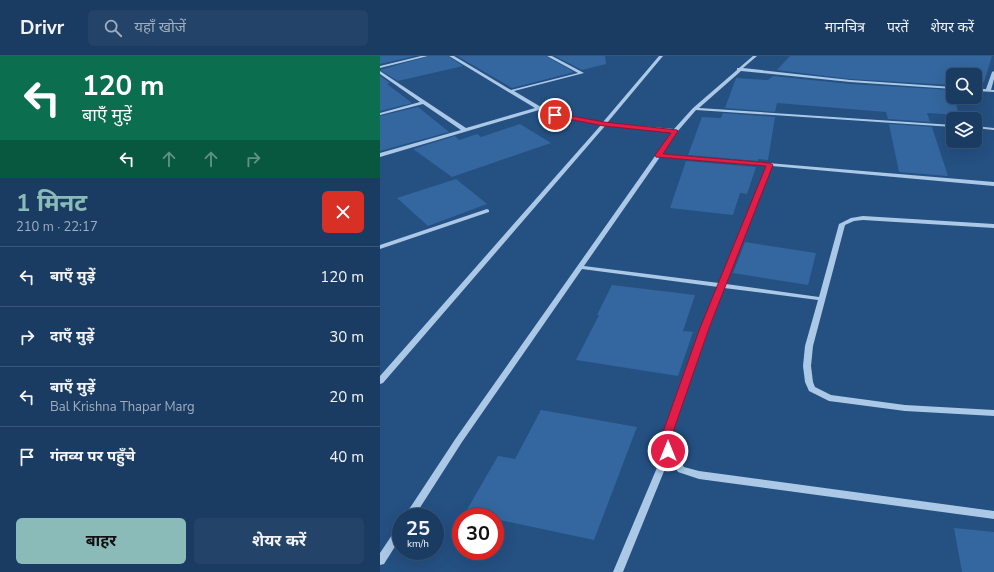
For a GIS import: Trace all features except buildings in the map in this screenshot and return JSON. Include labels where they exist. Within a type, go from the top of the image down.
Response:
[{"type":"street","points":[[380,67],[426,56]]},
{"type":"street","points":[[450,56],[539,108],[555,115],[604,124],[675,131]]},
{"type":"street","points":[[510,91],[582,73],[549,56]]},
{"type":"street","points":[[380,381],[604,124],[661,56]]},
{"type":"street","points":[[415,508],[459,440],[675,131],[695,109],[738,69],[755,56]]},
{"type":"street","points":[[738,69],[850,81],[946,88]]},
{"type":"street","points":[[380,72],[466,130]]},
{"type":"street","points":[[988,90],[994,72]]},
{"type":"street","points":[[982,90],[994,91]]},
{"type":"street","points":[[380,114],[424,102]]},
{"type":"street","points":[[380,155],[539,108]]},
{"type":"street","points":[[695,109],[946,126]]},
{"type":"street","points":[[982,128],[994,129]]},
{"type":"street","points":[[658,155],[994,184]]},
{"type":"street","points":[[618,572],[668,451],[668,432],[705,328],[770,165]]},
{"type":"street","points":[[380,247],[487,211]]},
{"type":"street","points":[[994,226],[863,218],[853,219],[842,224],[809,346],[807,366],[809,382],[812,389],[829,398],[905,408],[994,413]]},
{"type":"street","points":[[580,267],[822,299]]},
{"type":"street","points":[[668,451],[681,470],[699,475],[994,515]]},
{"type":"street","points":[[380,561],[392,543]]},
{"type":"route","points":[[555,115],[604,124],[675,131],[658,155],[770,165],[705,328],[668,432],[668,451]]}]
